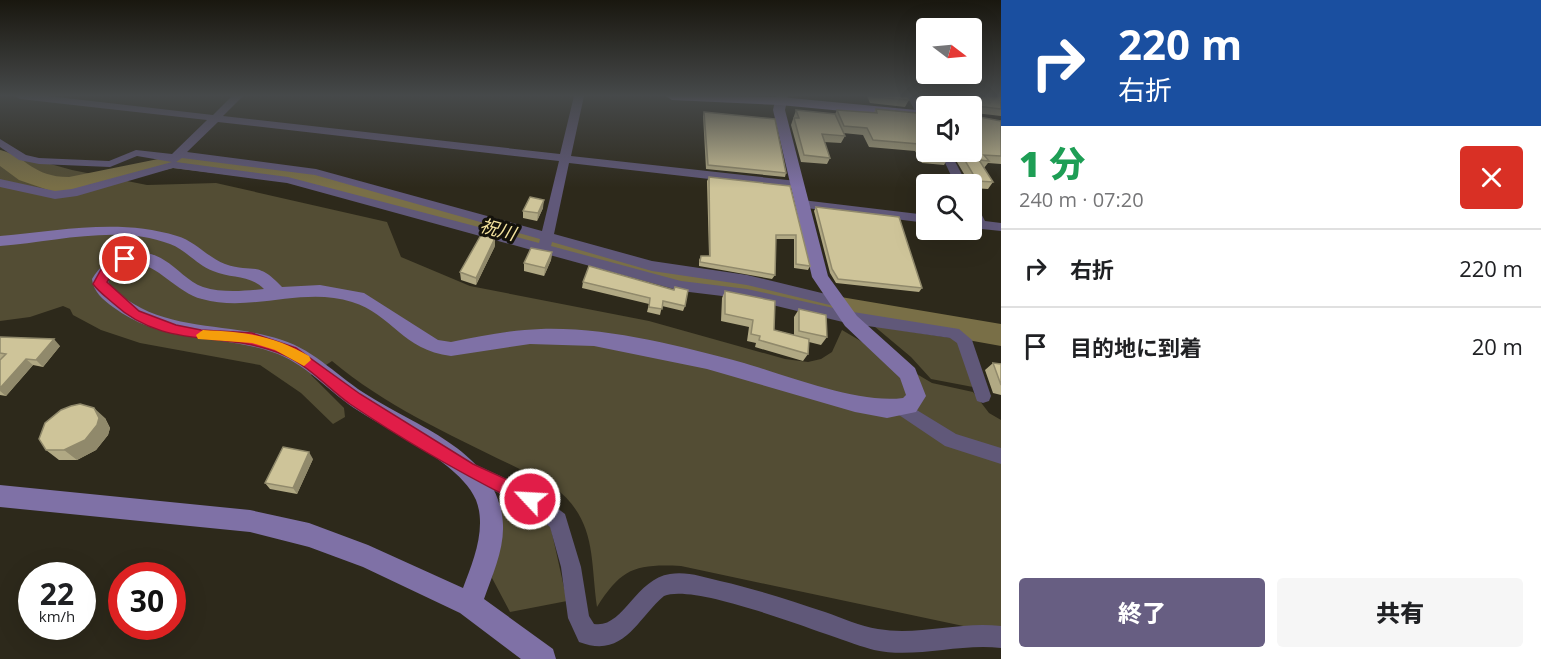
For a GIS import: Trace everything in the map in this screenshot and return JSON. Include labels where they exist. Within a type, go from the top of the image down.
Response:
[{"type":"street","points":[[175,160],[207,127]]},
{"type":"street","points":[[290,127],[797,185]]},
{"type":"street","points":[[543,251],[572,127]]},
{"type":"street","points":[[783,127],[817,266],[840,308],[903,368],[912,381],[915,400],[902,408],[886,409],[855,403],[647,347],[602,340],[554,336],[451,350],[438,348],[420,341],[381,308],[361,298],[338,292],[223,296],[201,294],[155,261],[138,258],[114,264],[100,279],[105,291],[126,310],[152,324],[201,335],[252,338],[291,351],[355,399],[467,469],[530,499],[558,521],[571,567],[579,618],[587,634],[599,638],[617,633],[652,589],[671,583],[708,588],[876,640],[905,644],[984,635],[1001,637]]},
{"type":"street","points":[[0,142],[23,158],[39,161],[110,164],[136,153],[307,184],[543,251],[681,286],[840,308],[954,333],[964,340],[983,396]]},
{"type":"street","points":[[0,183],[55,195],[73,193],[175,160],[316,172],[652,266],[747,280],[840,308]]},
{"type":"street","points":[[802,204],[916,218]]},
{"type":"street","points":[[982,225],[1001,227]]},
{"type":"street","points":[[0,241],[117,231],[159,234],[194,249],[217,267],[251,271],[263,276],[277,294]]},
{"type":"street","points":[[902,408],[951,440],[1001,456]]},
{"type":"street","points":[[467,469],[484,488],[491,505],[493,525],[489,552],[470,604]]},
{"type":"street","points":[[0,496],[250,521],[309,536],[368,557],[470,604],[543,659]]},
{"type":"shaded area","points":[[0,150],[72,170],[147,185],[216,183],[387,222],[401,257],[470,286],[649,321],[785,359],[808,362],[821,359],[832,352],[842,330],[932,383],[973,392],[989,413],[1001,420],[1001,634],[681,566],[652,566],[631,571],[614,584],[597,607],[592,556],[584,526],[567,499],[553,486],[411,414],[383,398],[332,361],[311,375],[344,408],[345,417],[333,424],[301,393],[260,365],[140,343],[101,330],[73,315],[70,309],[63,306],[30,317],[0,321]]},
{"type":"shaded area","points":[[874,326],[964,340],[973,387],[931,379],[911,357]]},
{"type":"shaded area","points":[[520,501],[550,524],[567,601],[510,612],[492,578],[502,506]]},
{"type":"building","points":[[705,127],[777,127],[786,173],[708,165]]},
{"type":"building","points":[[796,127],[841,127],[845,136],[822,134],[830,158],[804,155]]},
{"type":"building","points":[[853,127],[916,127],[916,144],[873,140],[867,128]]},
{"type":"building","points":[[982,127],[1001,127],[1001,156],[984,155],[989,161],[982,160]]},
{"type":"building","points":[[966,162],[980,162],[993,182],[982,181],[982,174],[973,174]]},
{"type":"building","points":[[709,177],[790,186],[810,266],[796,264],[796,235],[776,235],[775,275],[700,262],[701,256],[710,256]]},
{"type":"building","points":[[530,197],[544,200],[538,213],[523,211]]},
{"type":"building","points":[[816,207],[899,217],[922,288],[838,279],[832,269]]},
{"type":"building","points":[[481,235],[495,238],[476,278],[460,272]]},
{"type":"building","points":[[531,248],[552,252],[545,268],[524,263]]},
{"type":"building","points":[[589,266],[674,290],[675,287],[688,290],[685,306],[663,301],[662,309],[649,307],[650,298],[583,282]]},
{"type":"building","points":[[725,291],[775,301],[774,330],[809,339],[808,354],[759,340],[760,336],[751,334],[753,320],[725,314]]},
{"type":"building","points":[[799,309],[826,315],[827,337],[799,331]]},
{"type":"building","points":[[0,337],[54,339],[36,360],[26,359],[0,388],[0,360],[6,354],[0,353]]},
{"type":"building","points":[[993,363],[1001,364],[1001,385]]},
{"type":"building","points":[[80,404],[94,408],[99,418],[97,425],[85,440],[64,450],[46,450],[39,439],[45,423],[61,410]]},
{"type":"building","points":[[283,447],[309,452],[293,488],[265,483]]},
{"type":"waterway","name":"祝川","points":[[0,156],[27,175],[51,184],[69,184],[173,162],[315,179],[682,279],[745,287],[823,304],[1001,335]]},
{"type":"slow traffic","points":[[203,335],[252,338],[280,346],[304,360]]},
{"type":"route","points":[[125,259],[108,269],[100,279],[100,284],[105,291],[134,315],[152,324],[174,330],[201,335],[252,338],[291,351],[355,399],[458,461],[467,469],[530,499]]}]
